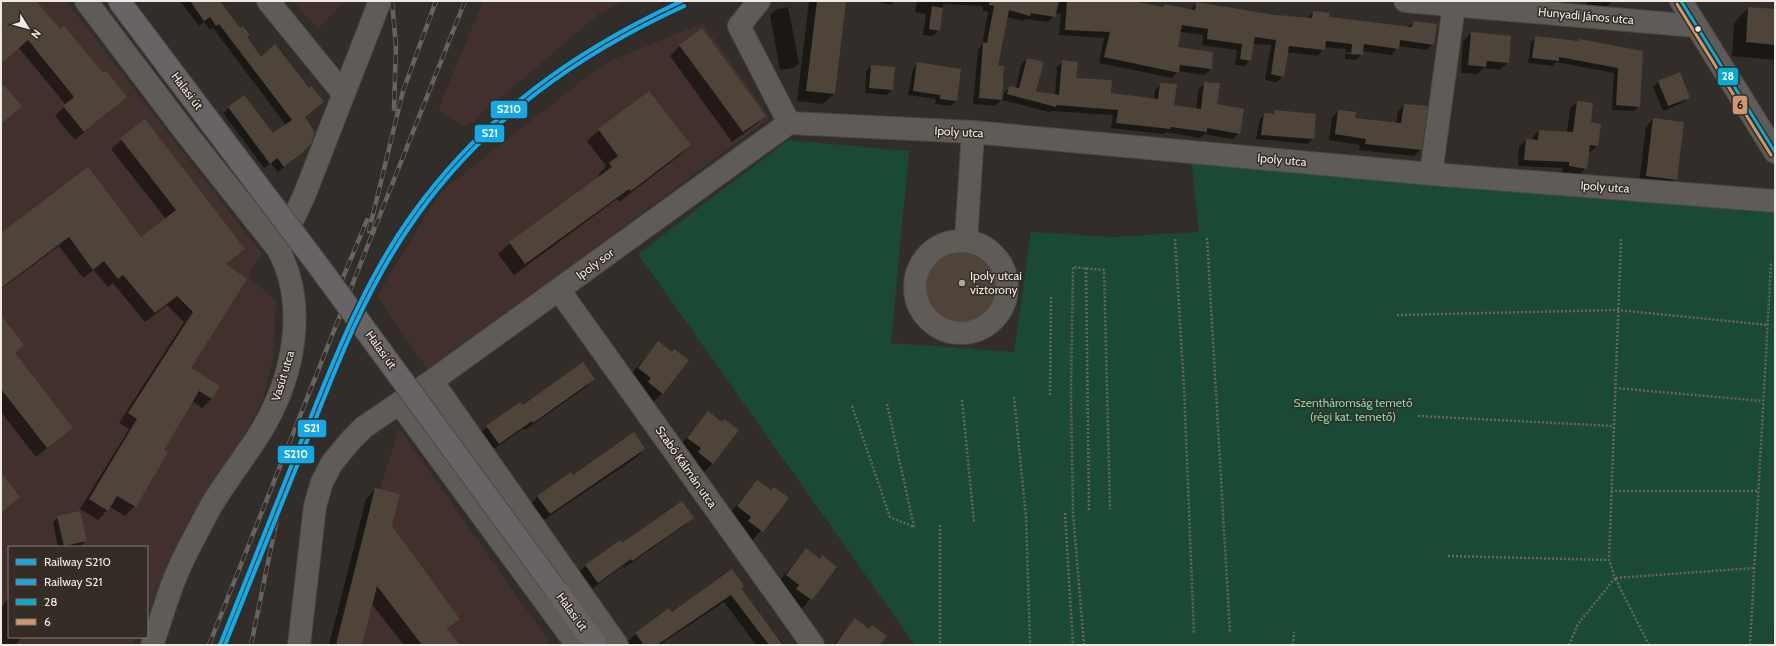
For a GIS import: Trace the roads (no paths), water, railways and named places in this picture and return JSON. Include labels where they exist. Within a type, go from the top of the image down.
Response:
[{"type":"main road","name":"Halasi út","points":[[118,1],[320,268],[596,645]]},
{"type":"street","points":[[86,1],[186,133],[278,249],[304,196],[343,92],[380,1]]},
{"type":"street","points":[[268,1],[343,92]]},
{"type":"street","points":[[759,1],[739,26],[789,124]]},
{"type":"street","name":"Hunyadi János utca","points":[[1405,1],[1696,26]]},
{"type":"street","points":[[1681,1],[1775,152]]},
{"type":"street","points":[[1431,174],[1454,5]]},
{"type":"street","name":"Ipoly utca","points":[[789,124],[973,132],[1431,174],[1775,201]]},
{"type":"street","name":"Ipoly sor","points":[[400,404],[789,124]]},
{"type":"street","points":[[966,240],[973,132]]},
{"type":"street","points":[[966,240],[986,247],[999,259],[1006,276],[1007,293],[1001,310],[990,323],[974,332],[956,333],[939,328],[926,317],[917,301],[915,284],[919,267],[929,253],[944,244],[966,240]]},
{"type":"street","name":"Vasút utca","points":[[152,645],[181,563],[212,505],[263,428],[282,387],[289,365],[294,325],[292,286],[288,270],[278,249]]},
{"type":"street","name":"Szabó Kálmán utca","points":[[559,290],[813,645]]},
{"type":"street","points":[[432,381],[617,645]]},
{"type":"street","points":[[299,645],[315,506],[322,482],[332,463],[364,428],[400,404],[577,645]]},
{"type":"railway","points":[[392,1],[396,46],[394,109]]},
{"type":"railway","points":[[369,231],[403,91],[436,1]]},
{"type":"railway","points":[[209,645],[465,1]]},
{"type":"railway","points":[[340,285],[367,220]]},
{"type":"railway","points":[[251,645],[280,504]]},
{"type":"rail line","name":"S210","points":[[220,645],[339,348],[380,265],[413,213],[441,178],[470,146],[501,116],[534,89],[568,64],[604,41],[642,20],[682,1]]},
{"type":"rail line","name":"S21","points":[[225,645],[356,322],[384,268],[417,216],[444,181],[473,149],[504,120],[537,93],[571,68],[607,46],[684,6]]},
{"type":"place","name":"Ipoly utcai víztorony","points":[[962,283]]},
{"type":"park label","name":"Szentháromság temető (régi kat. temető)","points":[[1353,410]]}]
